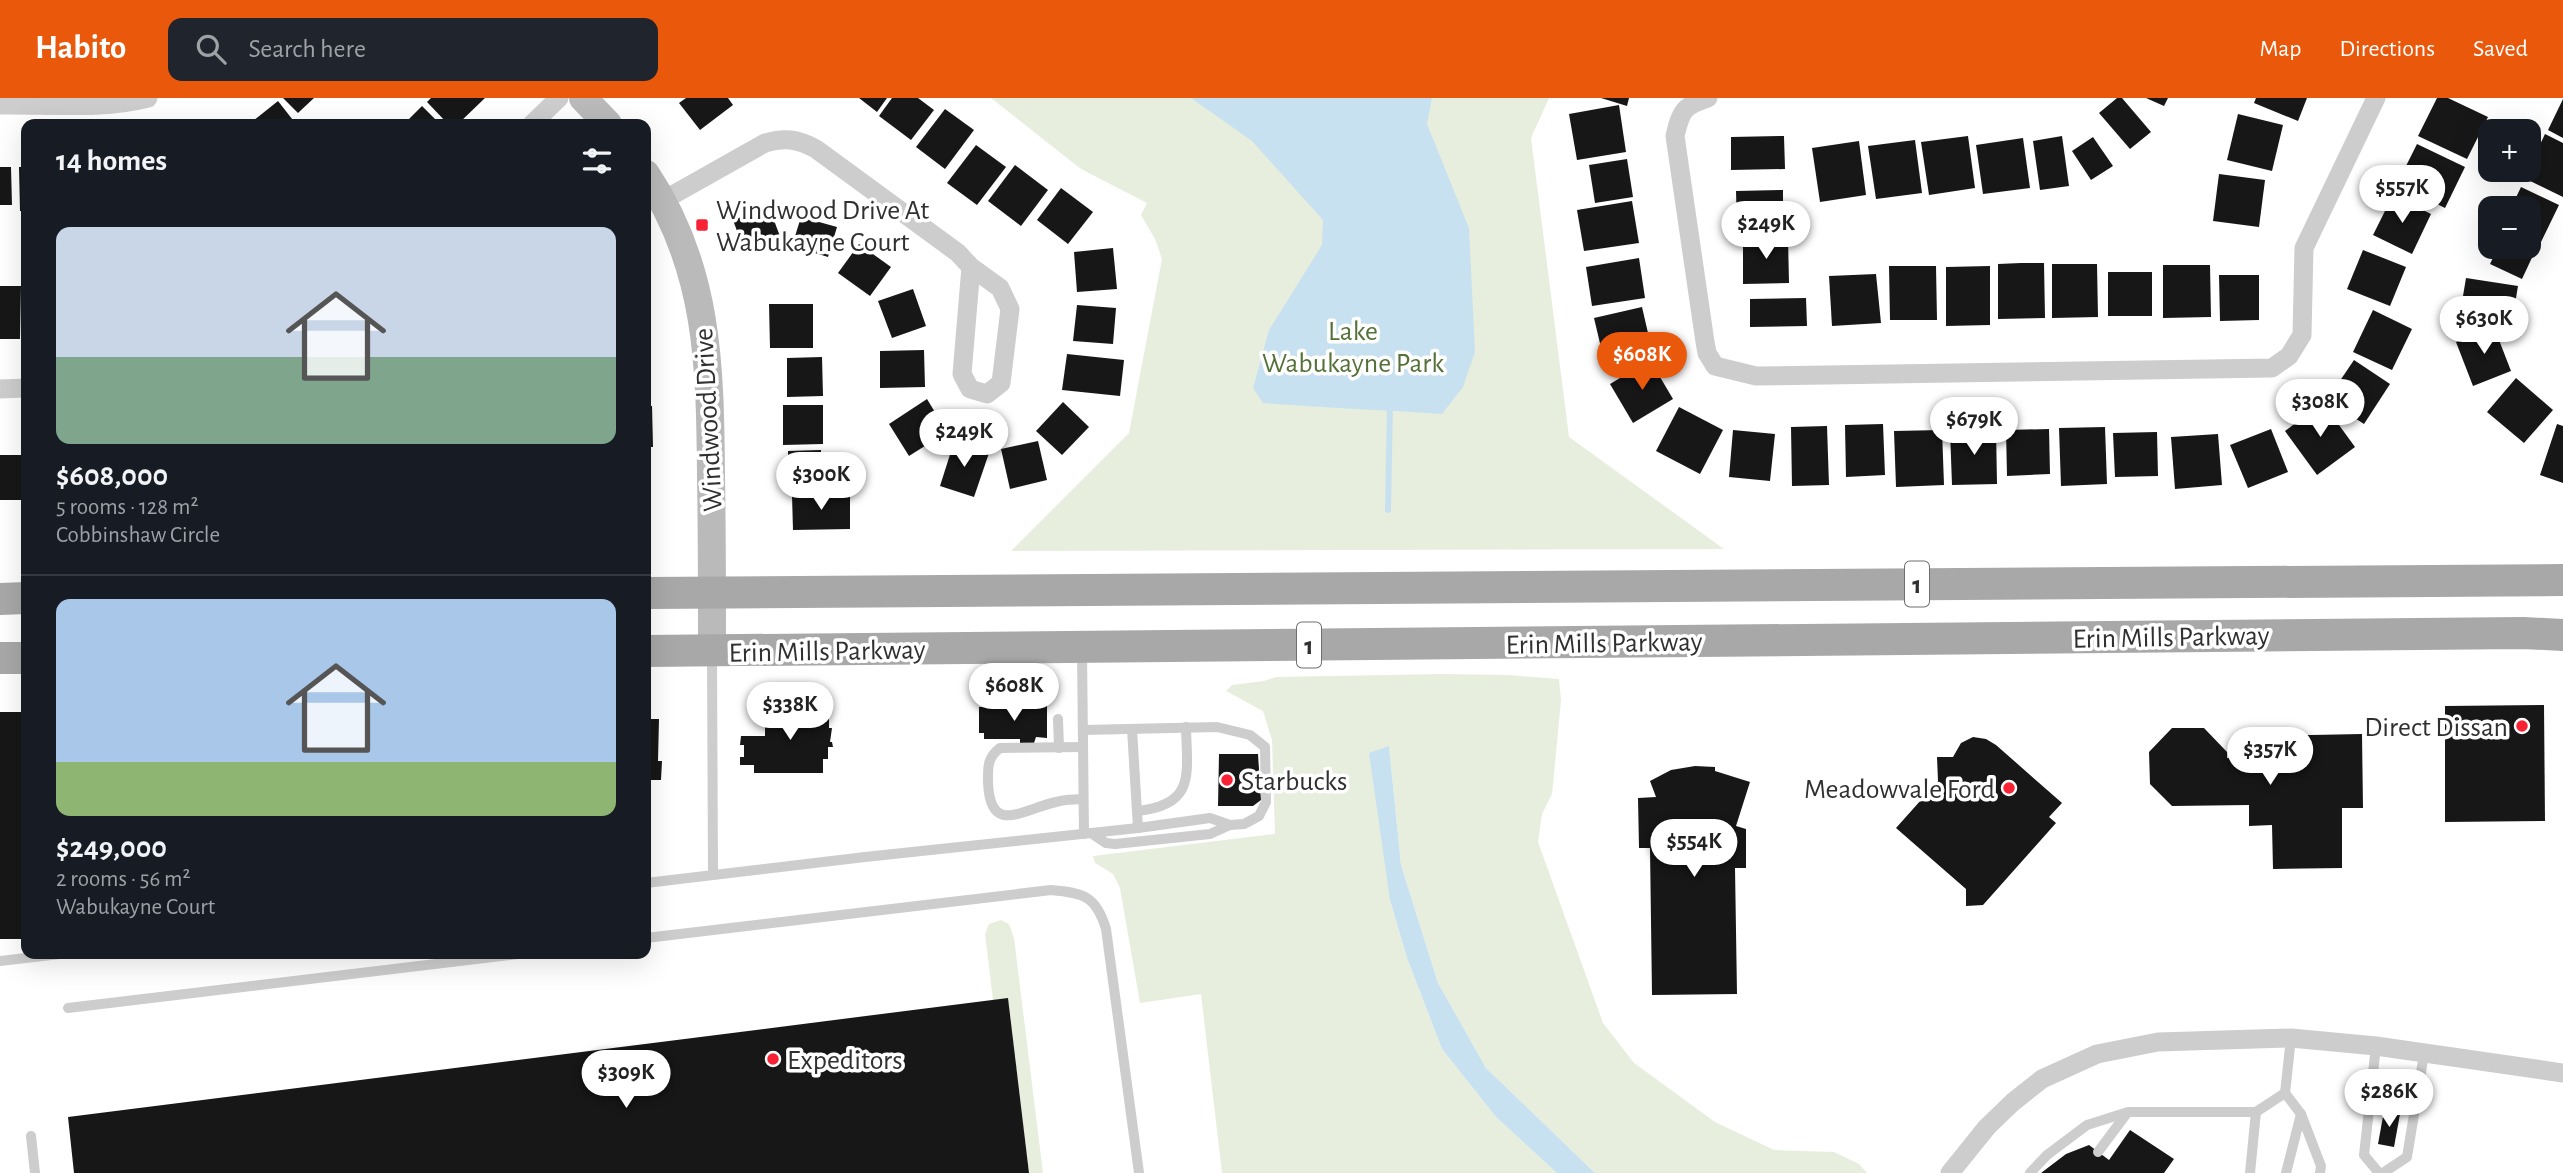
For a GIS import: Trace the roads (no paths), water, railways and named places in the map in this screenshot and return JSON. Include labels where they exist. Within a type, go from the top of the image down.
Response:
[{"type":"main road","name":"Erin Mills Parkway","points":[[651,593],[2563,580]]},
{"type":"main road","points":[[0,599],[21,598]]},
{"type":"main road","name":"Erin Mills Parkway","points":[[651,652],[2523,632],[2563,635]]},
{"type":"main road","points":[[0,658],[21,658]]},
{"type":"street","points":[[0,105],[98,104],[134,102],[148,98]]},
{"type":"street","points":[[537,119],[559,98]]},
{"type":"street","points":[[583,98],[603,119]]},
{"type":"street","points":[[1707,98],[1690,104],[1679,119],[1675,136],[1705,342],[1707,353],[1716,366],[1756,376],[2272,368],[2289,356],[2302,335],[2304,248],[2376,98]]},
{"type":"street","points":[[662,201],[765,143],[791,139],[816,149],[958,253],[971,267],[1000,288],[1010,309],[1001,383],[987,394],[970,389],[962,374],[971,267]]},
{"type":"street","name":"Windwood Drive","points":[[651,182],[662,201],[694,279],[703,319],[711,388],[712,651]]},
{"type":"street","points":[[0,388],[21,388]]},
{"type":"street","points":[[1950,1173],[1987,1127],[2042,1079],[2097,1054],[2158,1042],[2291,1038],[2376,1046],[2563,1073]]},
{"type":"lane","points":[[1082,647],[1083,799],[1087,834]]},
{"type":"lane","points":[[712,651],[713,875]]},
{"type":"lane","points":[[1058,719],[1059,748]]},
{"type":"lane","points":[[1137,811],[1158,808],[1173,799],[1187,781],[1186,727]]},
{"type":"lane","points":[[1083,730],[1217,727],[1250,735],[1265,747],[1266,803],[1259,816],[1244,824],[1230,825],[1210,834],[1115,844],[1106,844],[1087,834]]},
{"type":"lane","points":[[1132,729],[1138,828]]},
{"type":"lane","points":[[1083,747],[1000,748],[992,754],[988,762],[989,802],[995,811],[1004,815],[1015,815],[1057,801],[1083,799]]},
{"type":"lane","points":[[651,882],[1210,818],[1230,825]]},
{"type":"lane","points":[[651,937],[1051,890],[1077,892],[1093,901],[1101,912],[1106,929],[1139,1173]]},
{"type":"lane","points":[[0,961],[21,959]]},
{"type":"lane","points":[[68,1008],[476,959]]},
{"type":"lane","points":[[2291,1038],[2286,1093],[2301,1114],[2321,1166],[2320,1173]]},
{"type":"lane","points":[[2376,1046],[2364,1156],[2381,1173],[2407,1157],[2424,1054]]},
{"type":"lane","points":[[2029,1173],[2047,1155],[2087,1125],[2128,1112],[2256,1112],[2286,1093]]},
{"type":"lane","points":[[2098,1152],[2128,1112]]},
{"type":"lane","points":[[2250,1173],[2256,1112]]},
{"type":"lane","points":[[2286,1173],[2301,1114]]},
{"type":"lane","points":[[30,1136],[35,1173]]},
{"type":"water","points":[[1191,98],[1432,98],[1427,124],[1469,228],[1475,352],[1463,387],[1442,414],[1263,403],[1253,388],[1269,330],[1322,245],[1323,220],[1252,141]]},
{"type":"water","points":[[1389,746],[1401,865],[1438,983],[1486,1068],[1595,1173],[1557,1173],[1496,1117],[1442,1049],[1407,958],[1390,900],[1369,753]]},
{"type":"waterway","points":[[1388,510],[1390,405]]},
{"type":"place","name":"Windwood Drive At Wabukayne Court","points":[[702,225]]},
{"type":"place","name":"Direct Dissan","points":[[2522,726]]},
{"type":"place","name":"Starbucks","points":[[1227,780]]},
{"type":"place","name":"Meadowvale Ford","points":[[2009,788]]},
{"type":"place","name":"Expeditors","points":[[773,1059]]},
{"type":"park label","name":"Lake Wabukayne Park","points":[[1353,346]]}]
